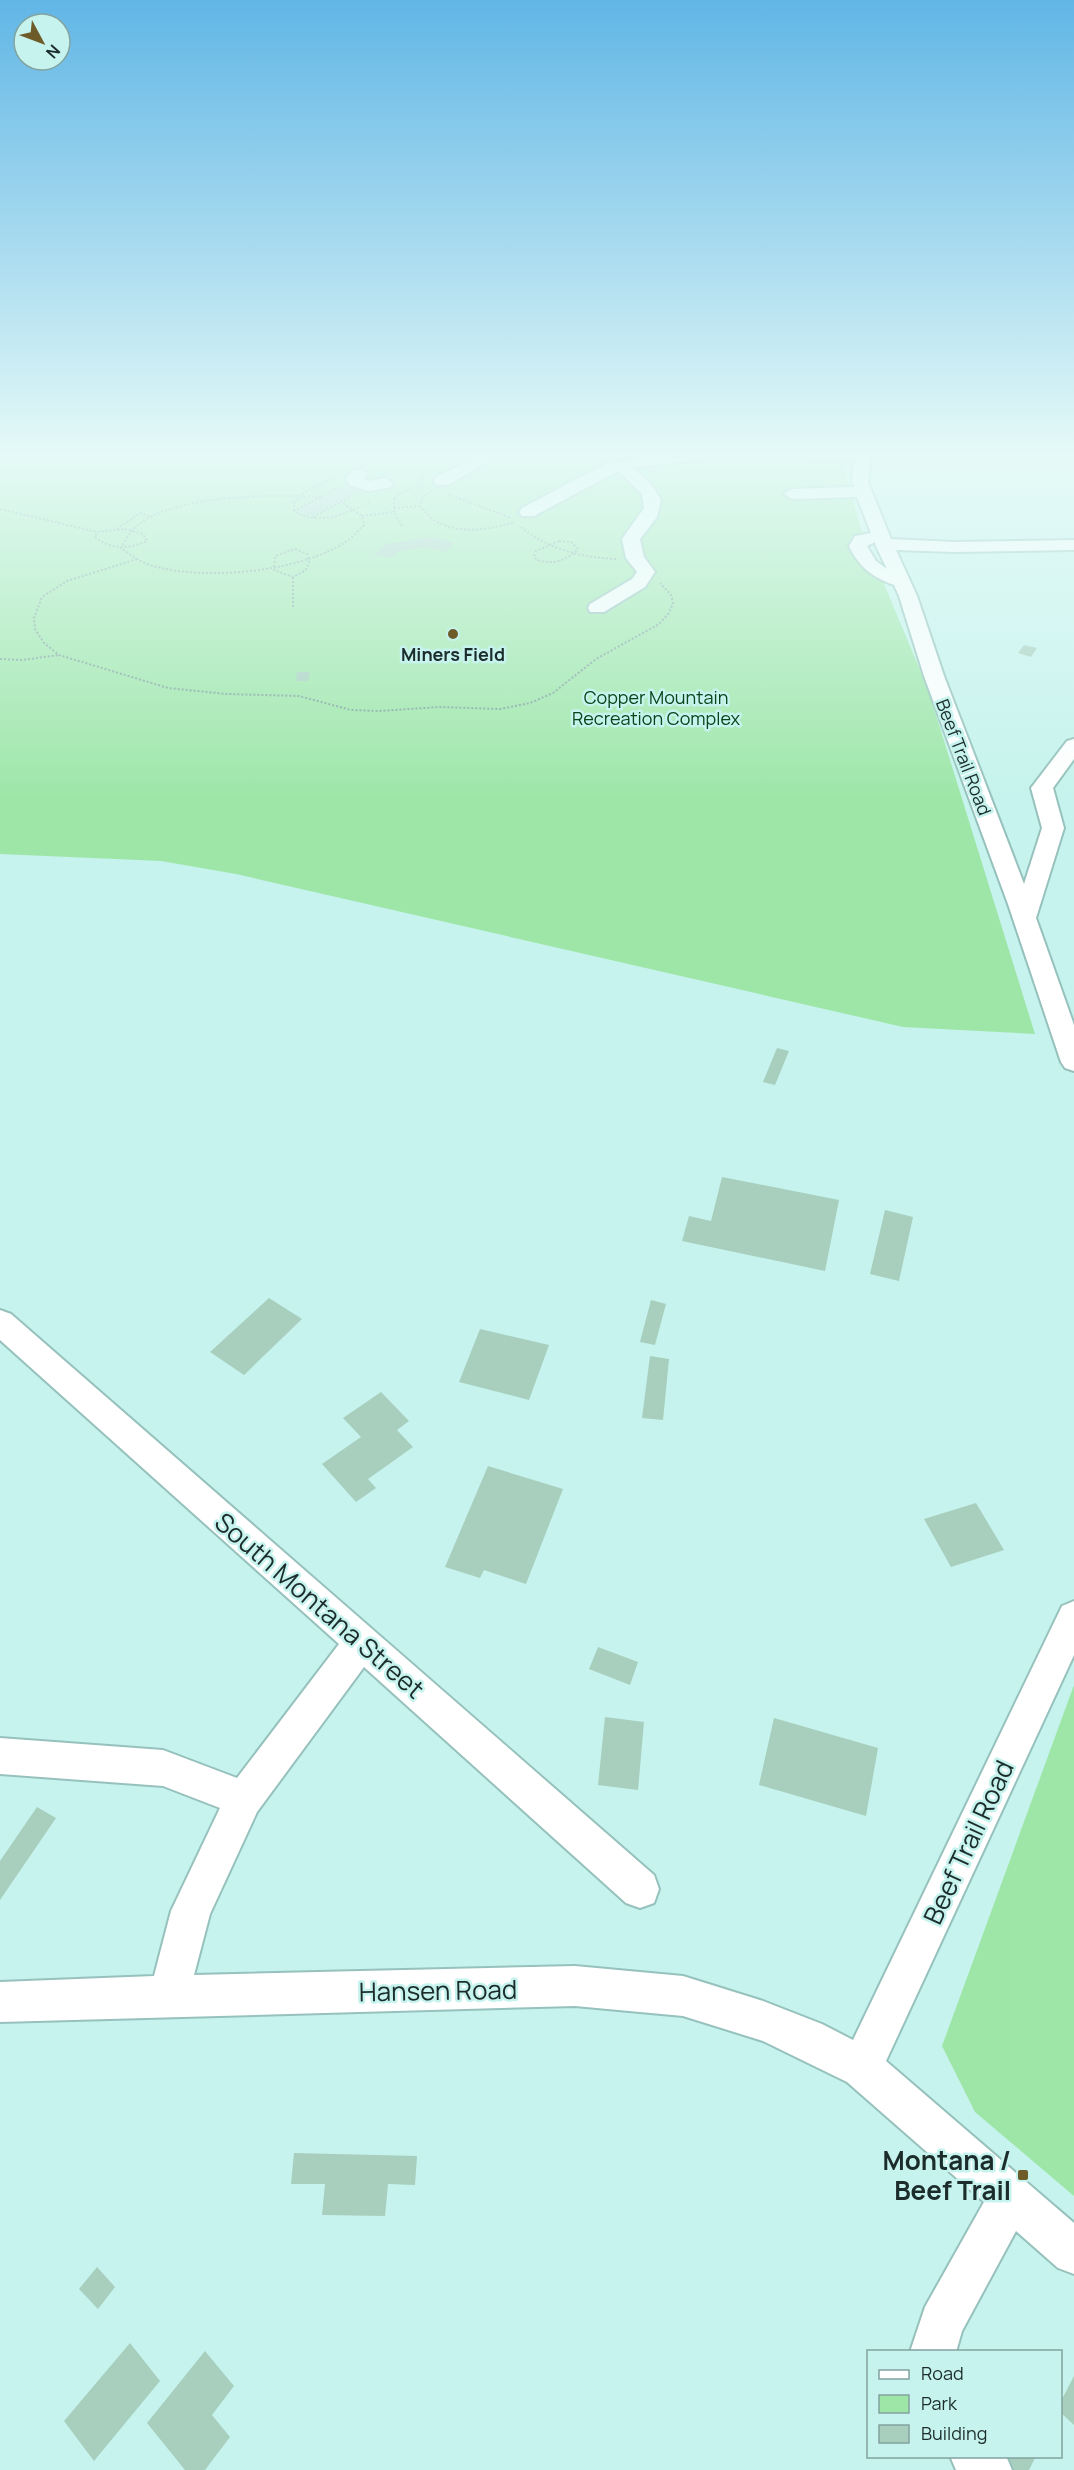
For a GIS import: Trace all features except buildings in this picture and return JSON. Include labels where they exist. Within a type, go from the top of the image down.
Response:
[{"type":"street","points":[[597,608],[639,583],[641,567]]},
{"type":"street","points":[[872,567],[875,571],[901,581]]},
{"type":"street","name":"Beef Trail Road","points":[[895,567],[908,596],[934,676],[1025,917],[1074,1062]]},
{"type":"street","points":[[1025,917],[1053,828],[1042,788],[1070,747],[1074,745]]},
{"type":"street","points":[[1052,823],[1074,830]]},
{"type":"street","name":"South Montana Street","points":[[0,1322],[640,1889]]},
{"type":"street","name":"Beef Trail Road","points":[[862,2067],[1074,1617]]},
{"type":"street","points":[[169,1996],[191,1911],[244,1799],[362,1642]]},
{"type":"street","points":[[0,1756],[163,1768],[244,1799]]},
{"type":"street","name":"Hansen Road","points":[[0,2002],[575,1986],[683,1996],[763,2021],[807,2039],[862,2067]]},
{"type":"street","points":[[862,2067],[1074,2252]]},
{"type":"street","points":[[934,2350],[941,2323],[1011,2197]]},
{"type":"street","points":[[975,2458],[988,2470]]},
{"type":"path","points":[[59,655],[44,643],[35,629],[36,608],[42,597],[67,581],[110,567]]},
{"type":"path","points":[[163,567],[195,572],[265,567]]},
{"type":"path","points":[[275,567],[278,573],[293,577],[306,570],[307,567]]},
{"type":"path","points":[[0,659],[22,660],[59,655],[101,666],[148,684],[196,692],[299,696],[351,710],[439,707],[500,709],[530,703],[553,693],[596,659],[659,624],[669,613],[673,603],[663,586],[643,567]]},
{"type":"path","points":[[293,577],[293,607]]},
{"type":"green space","name":"Copper Mountain Recreation Complex","points":[[0,567],[877,567],[928,689],[1035,1034],[903,1027],[236,874],[161,861],[0,854]]},
{"type":"green space","points":[[1074,1685],[1074,2196],[975,2112],[942,2046]]},
{"type":"place","name":"Miners Field","points":[[453,634]]},
{"type":"place","name":"Montana / Beef Trail","points":[[1023,2175]]}]
